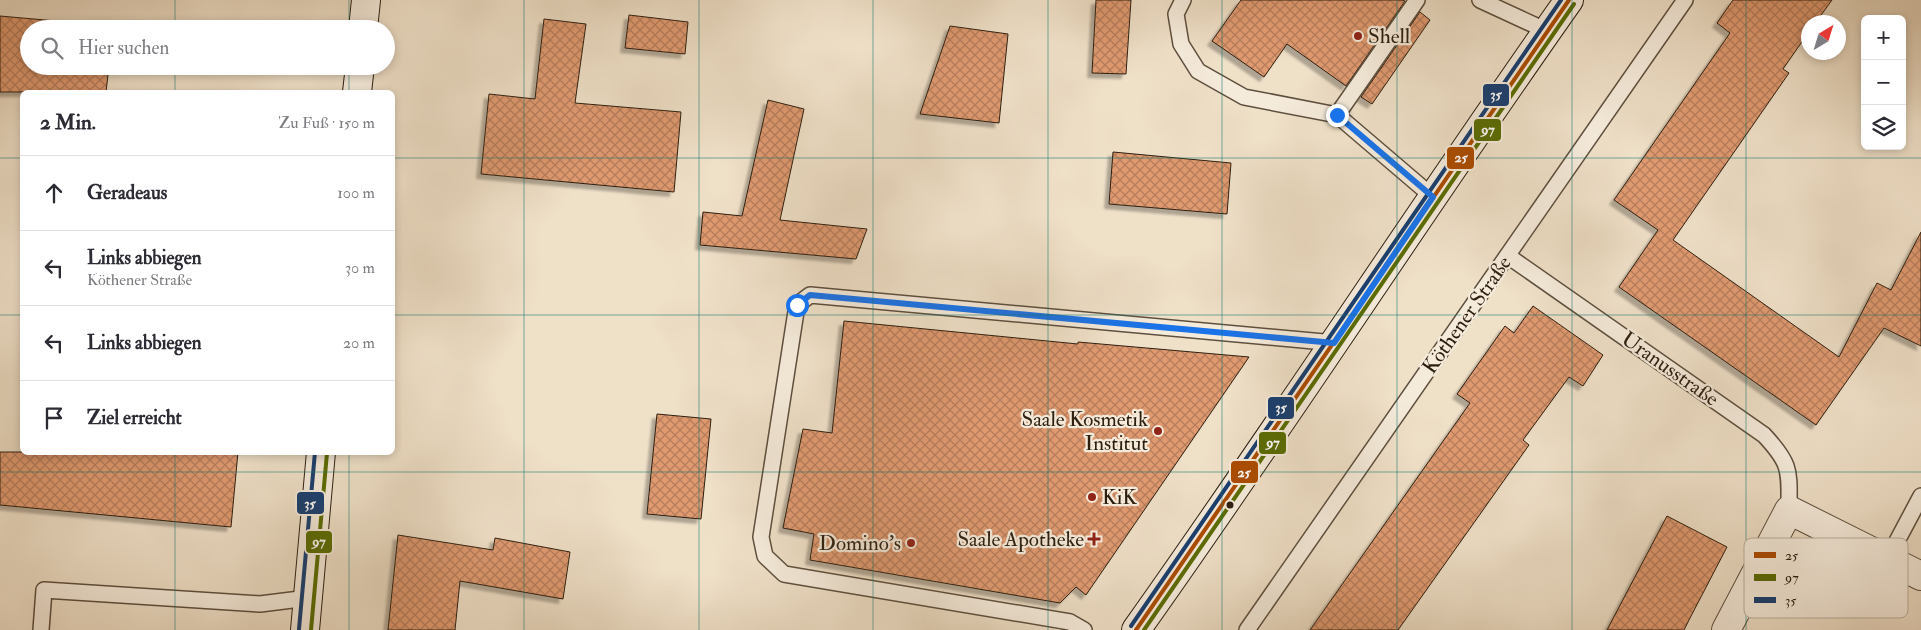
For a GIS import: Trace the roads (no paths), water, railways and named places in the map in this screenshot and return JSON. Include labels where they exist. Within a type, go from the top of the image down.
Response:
[{"type":"main road","points":[[364,20],[366,0]]},
{"type":"main road","points":[[1136,630],[1226,502],[1569,0]]},
{"type":"main road","points":[[357,90],[359,75]]},
{"type":"main road","points":[[305,630],[322,455]]},
{"type":"main road","points":[[1789,510],[1844,538]]},
{"type":"main road","name":"Uranusstraße","points":[[1773,538],[1789,510]]},
{"type":"main road","points":[[1908,570],[1921,576]]},
{"type":"main road","name":"Uranusstraße","points":[[1726,630],[1744,594]]},
{"type":"lane","points":[[1183,0],[1176,14],[1181,44],[1198,71],[1244,97],[1337,115],[1433,197]]},
{"type":"lane","points":[[1337,115],[1417,0]]},
{"type":"lane","points":[[1480,0],[1547,32]]},
{"type":"lane","name":"Köthener Straße","points":[[1247,630],[1685,0]]},
{"type":"lane","name":"Uranusstraße","points":[[1508,256],[1764,435],[1780,452],[1789,471],[1789,510]]},
{"type":"lane","points":[[1084,630],[1070,622],[784,574],[765,556],[761,537],[797,305],[810,295],[1334,343]]},
{"type":"lane","points":[[1899,538],[1921,496]]},
{"type":"lane","points":[[41,630],[44,590],[260,604],[308,598]]},
{"type":"place","name":"Shell","points":[[1358,36]]},
{"type":"place","name":"Saale Kosmetik Institut","points":[[1158,431]]},
{"type":"place","name":"KiK","points":[[1092,497]]},
{"type":"place","name":"Saale Apotheke","points":[[1094,539]]},
{"type":"place","name":"Domino's","points":[[911,543]]}]
